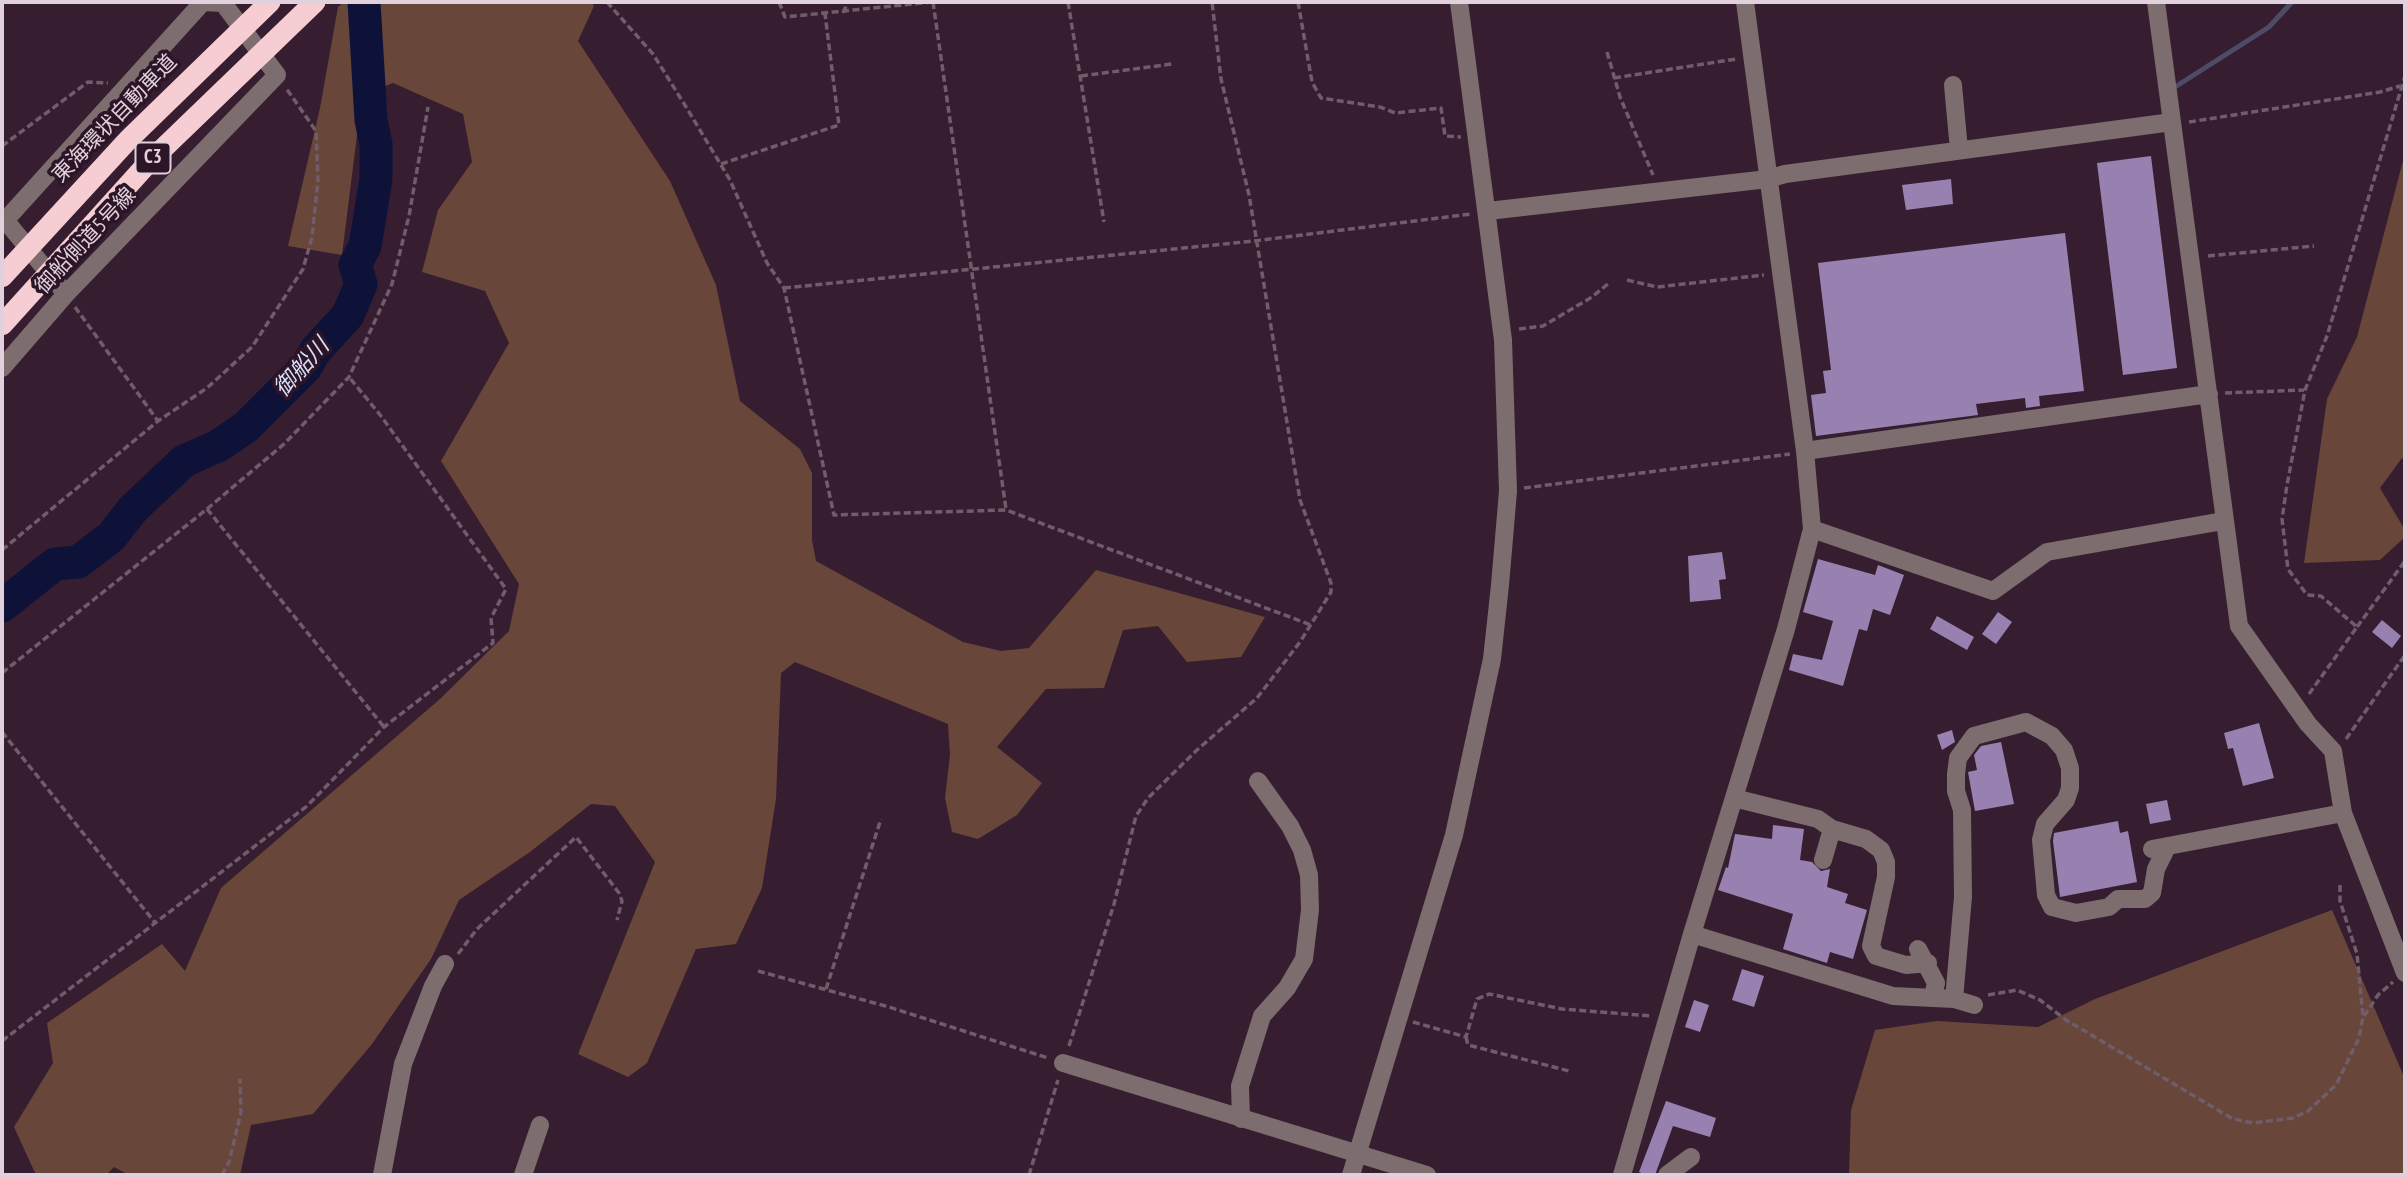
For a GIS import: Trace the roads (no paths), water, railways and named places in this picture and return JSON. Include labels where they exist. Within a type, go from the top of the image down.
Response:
[{"type":"highway","name":"東海環状自動車道","points":[[2,277],[128,140],[270,2]]},
{"type":"highway","name":"C3","points":[[2,325],[149,162],[315,2]]},
{"type":"street","name":"御船側道5号線","points":[[2,368],[66,294],[277,75],[223,4],[203,2]]},
{"type":"street","points":[[66,294],[3,222],[203,2]]},
{"type":"street","points":[[1351,1175],[1454,835],[1477,740],[1492,659],[1508,491],[1502,330],[1459,2]]},
{"type":"street","points":[[1622,1175],[1692,934],[1789,618],[1812,529],[1805,450],[1745,2]]},
{"type":"street","points":[[2156,2],[2239,626],[2323,743],[2333,751],[2343,813],[2401,976]]},
{"type":"street","points":[[1953,85],[1959,150]]},
{"type":"street","points":[[1488,211],[1768,179],[1785,174],[2172,122]]},
{"type":"street","points":[[1805,450],[2208,394]]},
{"type":"street","points":[[1812,529],[1993,591],[2047,552],[2223,521]]},
{"type":"street","points":[[1954,999],[1963,897],[1962,810],[1956,791],[1956,774],[1958,758],[1974,736],[2026,722],[2052,736],[2063,750],[2070,768],[2070,788],[2066,800],[2045,824],[2041,841],[2046,895],[2052,908],[2076,914],[2109,907],[2118,899],[2145,899],[2152,893],[2159,848],[2343,813]]},
{"type":"street","points":[[1241,1119],[1240,1086],[1258,1028],[1269,1006],[1287,988],[1304,959],[1310,910],[1309,875],[1301,850],[1290,826],[1258,781]]},
{"type":"street","points":[[1734,798],[1818,819],[1832,829],[1866,839],[1881,850],[1886,862],[1886,877],[1871,946],[1876,956],[1906,965],[1923,956],[1936,983],[1933,997]]},
{"type":"street","points":[[1823,860],[1832,829]]},
{"type":"street","points":[[1692,934],[1893,996],[1954,999],[1975,1005]]},
{"type":"street","points":[[382,1175],[403,1064],[433,986],[445,964]]},
{"type":"street","points":[[1063,1063],[1427,1175]]},
{"type":"street","points":[[523,1175],[540,1125]]},
{"type":"street","points":[[1667,1175],[1691,1157]]},
{"type":"waterway","name":"御船川","points":[[2,606],[55,564],[78,562],[111,537],[133,509],[184,461],[218,446],[246,427],[306,367],[316,350],[348,315],[361,284],[355,265],[365,246],[376,179],[376,144],[371,120],[364,2]]},
{"type":"waterway","points":[[2175,87],[2269,27],[2292,2]]}]
